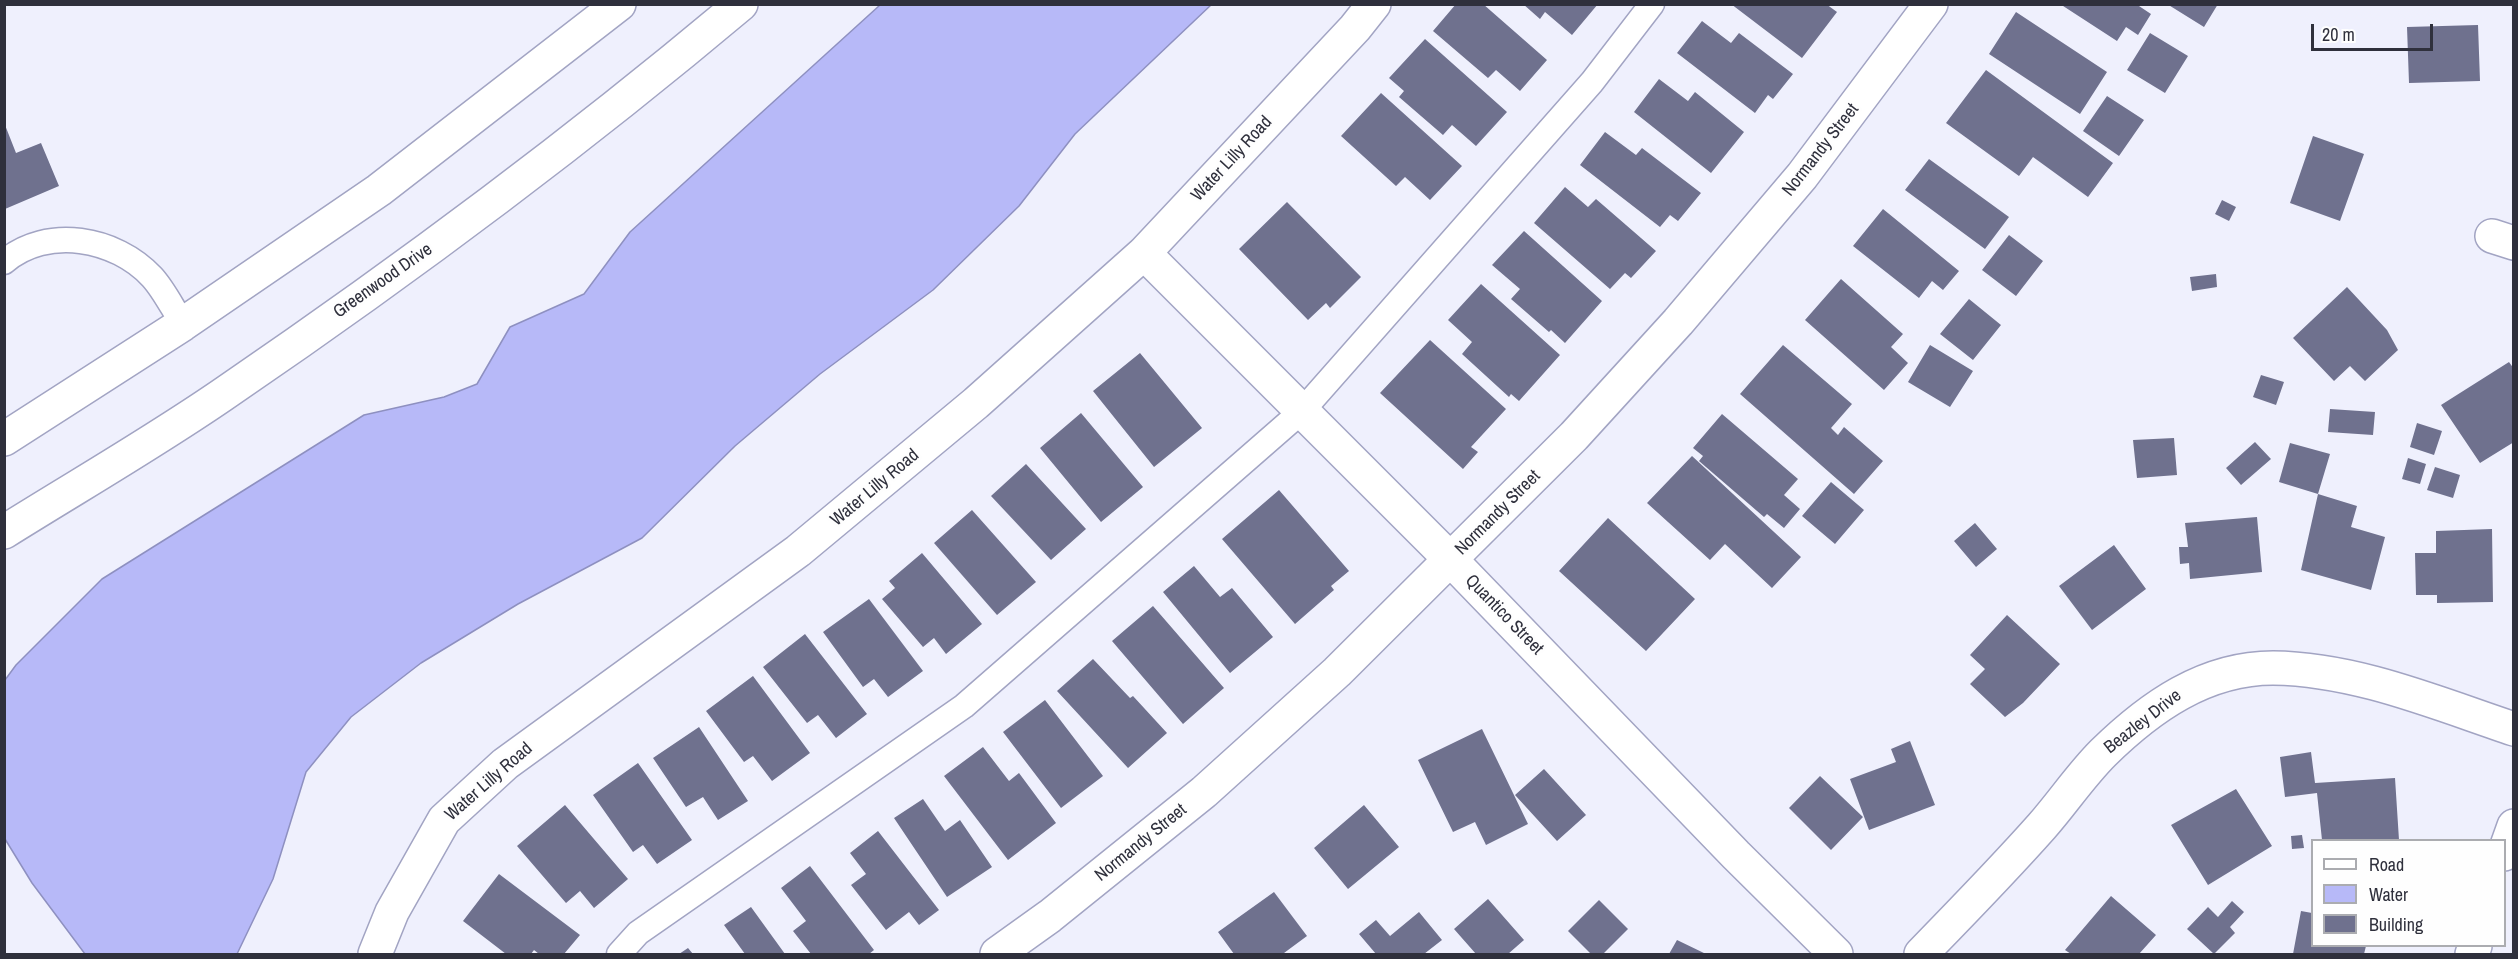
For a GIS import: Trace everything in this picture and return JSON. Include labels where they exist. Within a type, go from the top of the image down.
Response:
[{"type":"street","points":[[4,439],[183,324],[378,190],[619,4]]},
{"type":"street","name":"Greenwood Drive","points":[[4,532],[227,392],[493,202],[637,92],[741,4]]},
{"type":"street","name":"Water Lilly Road","points":[[375,954],[392,912],[444,820],[505,764],[798,551],[976,403],[1144,253],[1355,28],[1374,4]]},
{"type":"street","name":"Normandy Street","points":[[997,954],[1050,916],[1204,792],[1337,672],[1574,436],[1678,322],[1802,176],[1931,4]]},
{"type":"street","name":"Quantico Street","points":[[1144,253],[1451,560],[1728,847],[1836,954]]},
{"type":"street","name":"Beazley Drive","points":[[1921,954],[2043,825],[2103,753],[2168,698],[2198,682],[2239,670],[2273,668],[2325,673],[2389,687],[2514,729]]},
{"type":"street","points":[[2506,851],[2514,826]]},
{"type":"lane","points":[[620,954],[638,933],[964,706],[1302,411],[1592,82],[1652,4]]},
{"type":"lane","points":[[4,262],[32,246],[58,240],[84,241],[110,248],[133,260],[153,278],[183,324]]},
{"type":"water","points":[[880,5],[1211,5],[1075,134],[1019,206],[933,290],[820,374],[735,446],[642,538],[518,604],[421,663],[351,717],[306,772],[273,879],[237,954],[85,954],[32,883],[5,839],[5,680],[16,665],[102,579],[364,415],[444,397],[477,384],[510,327],[584,294],[630,232]]},
{"type":"building","points":[[1456,4],[1483,4],[1547,60],[1520,91],[1496,70],[1488,78],[1433,31]]},
{"type":"building","points":[[1523,4],[1598,4],[1572,35],[1545,12],[1540,19]]},
{"type":"building","points":[[1731,4],[1826,4],[1837,12],[1802,58]]},
{"type":"building","points":[[2060,4],[2136,4],[2151,14],[2138,35],[2126,27],[2117,41]]},
{"type":"building","points":[[2167,4],[2218,4],[2204,27]]},
{"type":"building","points":[[2016,12],[2107,72],[2080,114],[1989,54]]},
{"type":"building","points":[[1702,21],[1731,43],[1739,33],[1793,74],[1773,99],[1768,95],[1755,113],[1677,53]]},
{"type":"building","points":[[2478,25],[2480,81],[2409,83],[2407,27]]},
{"type":"building","points":[[2150,33],[2188,56],[2165,93],[2127,70]]},
{"type":"building","points":[[1425,39],[1507,112],[1476,146],[1452,125],[1443,135],[1399,97],[1404,91],[1389,78]]},
{"type":"building","points":[[1986,70],[2113,163],[2088,197],[2033,157],[2019,176],[1946,123]]},
{"type":"building","points":[[1659,79],[1688,101],[1695,92],[1744,132],[1711,173],[1634,112]]},
{"type":"building","points":[[1381,93],[1462,166],[1430,200],[1405,177],[1396,186],[1341,136]]},
{"type":"building","points":[[2107,96],[2144,120],[2119,156],[2083,131]]},
{"type":"building","points":[[5,125],[16,153],[41,143],[59,186],[5,209]]},
{"type":"building","points":[[1605,132],[1636,155],[1642,148],[1701,193],[1678,221],[1670,215],[1660,227],[1580,165]]},
{"type":"building","points":[[2313,136],[2364,154],[2340,221],[2290,203]]},
{"type":"building","points":[[1929,159],[2009,217],[1985,249],[1905,190]]},
{"type":"building","points":[[1565,187],[1588,207],[1596,199],[1656,251],[1631,278],[1625,273],[1610,289],[1534,223]]},
{"type":"building","points":[[2222,200],[2236,207],[2229,221],[2215,214]]},
{"type":"building","points":[[1287,202],[1361,277],[1330,308],[1326,303],[1308,320],[1239,249]]},
{"type":"building","points":[[1883,209],[1959,271],[1943,290],[1932,281],[1919,298],[1853,246]]},
{"type":"building","points":[[1524,231],[1602,301],[1565,343],[1511,299],[1520,289],[1492,265]]},
{"type":"building","points":[[2009,235],[2043,261],[2016,296],[1982,270]]},
{"type":"building","points":[[2216,274],[2217,287],[2192,291],[2190,277]]},
{"type":"building","points":[[1841,279],[1903,334],[1891,347],[1908,363],[1884,390],[1805,320]]},
{"type":"building","points":[[1481,284],[1560,355],[1519,401],[1511,394],[1509,397],[1462,354],[1472,342],[1448,320]]},
{"type":"building","points":[[2347,287],[2387,330],[2398,350],[2365,381],[2350,366],[2334,381],[2293,338]]},
{"type":"building","points":[[1969,299],[2001,325],[1973,360],[1940,334]]},
{"type":"building","points":[[1430,340],[1506,409],[1471,447],[1478,452],[1463,469],[1380,393]]},
{"type":"building","points":[[1783,345],[1852,404],[1831,428],[1838,435],[1844,427],[1883,461],[1854,494],[1740,394]]},
{"type":"building","points":[[1930,345],[1973,371],[1950,407],[1908,382]]},
{"type":"building","points":[[1140,353],[1202,428],[1154,467],[1093,391]]},
{"type":"building","points":[[2509,362],[2514,369],[2514,442],[2480,463],[2441,405]]},
{"type":"building","points":[[2261,375],[2284,382],[2276,405],[2253,397]]},
{"type":"building","points":[[2330,409],[2375,412],[2373,435],[2328,432]]},
{"type":"building","points":[[1081,413],[1143,487],[1101,522],[1040,448]]},
{"type":"building","points":[[1722,414],[1798,479],[1784,495],[1800,509],[1784,528],[1767,514],[1764,517],[1699,461],[1703,456],[1693,448]]},
{"type":"building","points":[[2417,423],[2442,431],[2434,455],[2410,447]]},
{"type":"building","points":[[2174,438],[2177,475],[2137,478],[2133,440]]},
{"type":"building","points":[[2255,442],[2271,459],[2241,485],[2226,468]]},
{"type":"building","points":[[2290,443],[2330,454],[2318,494],[2279,482]]},
{"type":"building","points":[[1692,456],[1801,557],[1772,588],[1725,544],[1710,560],[1647,503]]},
{"type":"building","points":[[2408,458],[2426,464],[2420,484],[2402,479]]},
{"type":"building","points":[[1026,464],[1086,529],[1051,560],[991,496]]},
{"type":"building","points":[[2435,467],[2460,475],[2453,498],[2427,490]]},
{"type":"building","points":[[1831,482],[1864,510],[1835,544],[1802,516]]},
{"type":"building","points":[[1279,490],[1349,571],[1331,586],[1334,590],[1295,624],[1222,539]]},
{"type":"building","points":[[2318,494],[2357,506],[2351,527],[2385,537],[2371,590],[2301,570]]},
{"type":"building","points":[[972,510],[1036,582],[997,615],[934,543]]},
{"type":"building","points":[[2257,517],[2262,572],[2190,579],[2189,563],[2180,564],[2179,547],[2188,547],[2185,523]]},
{"type":"building","points":[[1608,518],[1695,599],[1646,651],[1559,571]]},
{"type":"building","points":[[1975,523],[1997,549],[1976,567],[1954,541]]},
{"type":"building","points":[[2492,529],[2493,602],[2437,603],[2437,595],[2416,595],[2415,553],[2436,553],[2436,531]]},
{"type":"building","points":[[2114,545],[2146,589],[2092,630],[2059,586]]},
{"type":"building","points":[[922,553],[982,624],[946,654],[934,638],[923,647],[882,599],[895,588],[889,581]]},
{"type":"building","points":[[1194,566],[1220,597],[1232,588],[1273,637],[1230,673],[1163,592]]},
{"type":"building","points":[[869,599],[923,671],[888,697],[874,679],[863,687],[823,632]]},
{"type":"building","points":[[1153,606],[1224,688],[1183,724],[1112,641]]},
{"type":"building","points":[[2007,615],[2060,664],[2023,703],[2005,717],[1970,684],[1985,669],[1970,655]]},
{"type":"building","points":[[805,634],[867,714],[836,738],[818,715],[807,723],[763,667]]},
{"type":"building","points":[[1093,659],[1130,698],[1133,696],[1167,733],[1128,768],[1057,691]]},
{"type":"building","points":[[753,676],[810,753],[772,781],[753,756],[744,762],[706,711]]},
{"type":"building","points":[[1045,700],[1103,776],[1061,808],[1003,732]]},
{"type":"building","points":[[699,727],[748,801],[718,820],[703,797],[686,807],[653,758]]},
{"type":"building","points":[[1482,729],[1528,824],[1486,845],[1475,822],[1453,832],[1418,760]]},
{"type":"building","points":[[1910,741],[1935,805],[1869,830],[1850,779],[1896,762],[1891,749]]},
{"type":"building","points":[[983,747],[1009,781],[1019,773],[1056,823],[1008,860],[944,776]]},
{"type":"building","points":[[2311,752],[2315,783],[2395,778],[2399,839],[2322,839],[2317,793],[2285,797],[2280,757]]},
{"type":"building","points":[[638,763],[692,840],[657,864],[643,845],[633,852],[593,795]]},
{"type":"building","points":[[1544,769],[1586,815],[1557,841],[1515,795]]},
{"type":"building","points":[[1820,776],[1863,817],[1831,850],[1789,808]]},
{"type":"building","points":[[2236,789],[2272,846],[2208,885],[2171,825]]},
{"type":"building","points":[[923,799],[945,831],[960,820],[992,867],[947,897],[894,818]]},
{"type":"building","points":[[565,805],[628,879],[594,908],[580,891],[566,903],[517,846]]},
{"type":"building","points":[[1364,805],[1399,847],[1348,889],[1314,848]]},
{"type":"building","points":[[878,831],[939,910],[919,925],[909,912],[886,930],[851,885],[866,874],[850,853]]},
{"type":"building","points":[[2302,835],[2304,848],[2292,849],[2291,836]]},
{"type":"building","points":[[810,866],[874,950],[869,954],[811,954],[793,931],[806,921],[781,888]]},
{"type":"building","points":[[499,874],[580,935],[564,954],[539,954],[534,950],[531,954],[506,954],[463,921]]},
{"type":"building","points":[[1274,892],[1307,936],[1285,954],[1234,954],[1218,932]]},
{"type":"building","points":[[2111,896],[2156,935],[2139,954],[2071,954],[2065,950]]},
{"type":"building","points":[[1488,899],[1524,940],[1508,954],[1476,954],[1454,929]]},
{"type":"building","points":[[1599,900],[1628,929],[1603,954],[1591,954],[1568,931]]},
{"type":"building","points":[[2232,901],[2244,912],[2230,927],[2235,933],[2214,954],[2187,929],[2208,907],[2218,917]]},
{"type":"building","points":[[751,907],[785,954],[745,954],[724,925]]},
{"type":"building","points":[[2301,911],[2311,913],[2311,947],[2366,947],[2364,954],[2293,954]]},
{"type":"building","points":[[1419,912],[1442,940],[1424,954],[1376,954],[1359,934],[1376,920],[1390,936]]},
{"type":"building","points":[[1677,940],[1706,954],[1669,954]]},
{"type":"building","points":[[688,948],[693,954],[679,954]]}]
